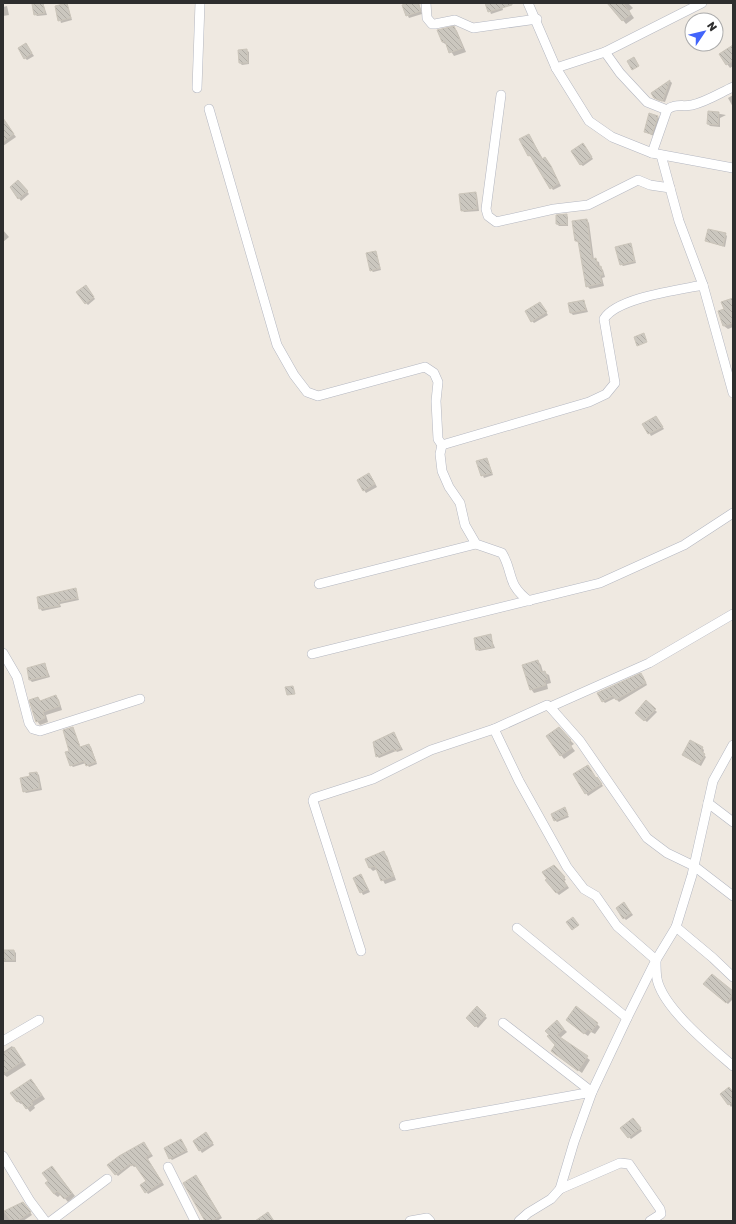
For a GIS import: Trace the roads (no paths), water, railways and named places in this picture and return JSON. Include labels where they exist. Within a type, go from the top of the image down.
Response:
[{"type":"street","points":[[197,88],[200,3]]},
{"type":"street","points":[[426,3],[427,18],[432,24],[455,20],[473,28],[537,19]]},
{"type":"street","points":[[528,3],[537,19],[556,68],[589,121],[612,136],[652,153],[733,168]]},
{"type":"street","points":[[556,68],[605,52],[702,3]]},
{"type":"street","points":[[605,52],[620,73],[647,102],[667,110]]},
{"type":"street","points":[[652,153],[667,110],[671,107],[691,105],[704,101],[733,87]]},
{"type":"street","points":[[501,95],[486,209],[488,216],[496,222],[554,209],[588,205],[638,180],[650,185],[670,188]]},
{"type":"street","points":[[209,109],[277,345],[294,375],[307,392],[318,396],[425,367],[434,373],[438,382],[436,401],[438,439],[442,445],[440,454],[442,471],[449,487],[460,503],[465,525],[476,544]]},
{"type":"street","points":[[661,155],[679,221],[702,284],[733,393]]},
{"type":"street","points":[[442,445],[589,402],[606,394],[615,384],[604,319],[608,312],[629,302],[702,284]]},
{"type":"street","points":[[312,654],[600,583],[684,545],[733,513]]},
{"type":"street","points":[[319,584],[476,544],[502,553],[508,563],[511,581],[521,595],[529,601]]},
{"type":"street","points":[[361,951],[313,801],[314,798],[373,779],[431,750],[494,729],[547,706],[550,707],[649,664],[733,614]]},
{"type":"street","points":[[3,653],[17,677],[29,723],[33,730],[40,731],[140,699]]},
{"type":"street","points":[[550,707],[580,741],[647,838],[667,853],[694,866],[733,896]]},
{"type":"street","points":[[494,729],[519,781],[567,867],[584,889],[596,896],[618,926],[656,960],[657,979],[665,998],[672,1008],[695,1033],[733,1066]]},
{"type":"street","points":[[560,1189],[574,1142],[592,1092],[626,1018],[656,960],[676,927],[694,866],[713,781],[733,745]]},
{"type":"street","points":[[708,803],[733,822]]},
{"type":"street","points":[[676,927],[733,977]]},
{"type":"street","points":[[517,928],[626,1018]]},
{"type":"street","points":[[3,1041],[39,1020]]},
{"type":"street","points":[[503,1023],[592,1092]]},
{"type":"street","points":[[404,1126],[592,1092]]},
{"type":"street","points":[[3,1156],[30,1201],[45,1221]]},
{"type":"street","points":[[519,1221],[528,1213],[551,1199],[560,1189],[620,1163],[629,1164],[660,1209],[661,1214],[650,1221]]},
{"type":"street","points":[[168,1167],[195,1221]]},
{"type":"street","points":[[51,1221],[107,1179]]},
{"type":"street","points":[[410,1221],[427,1218],[430,1221]]}]
